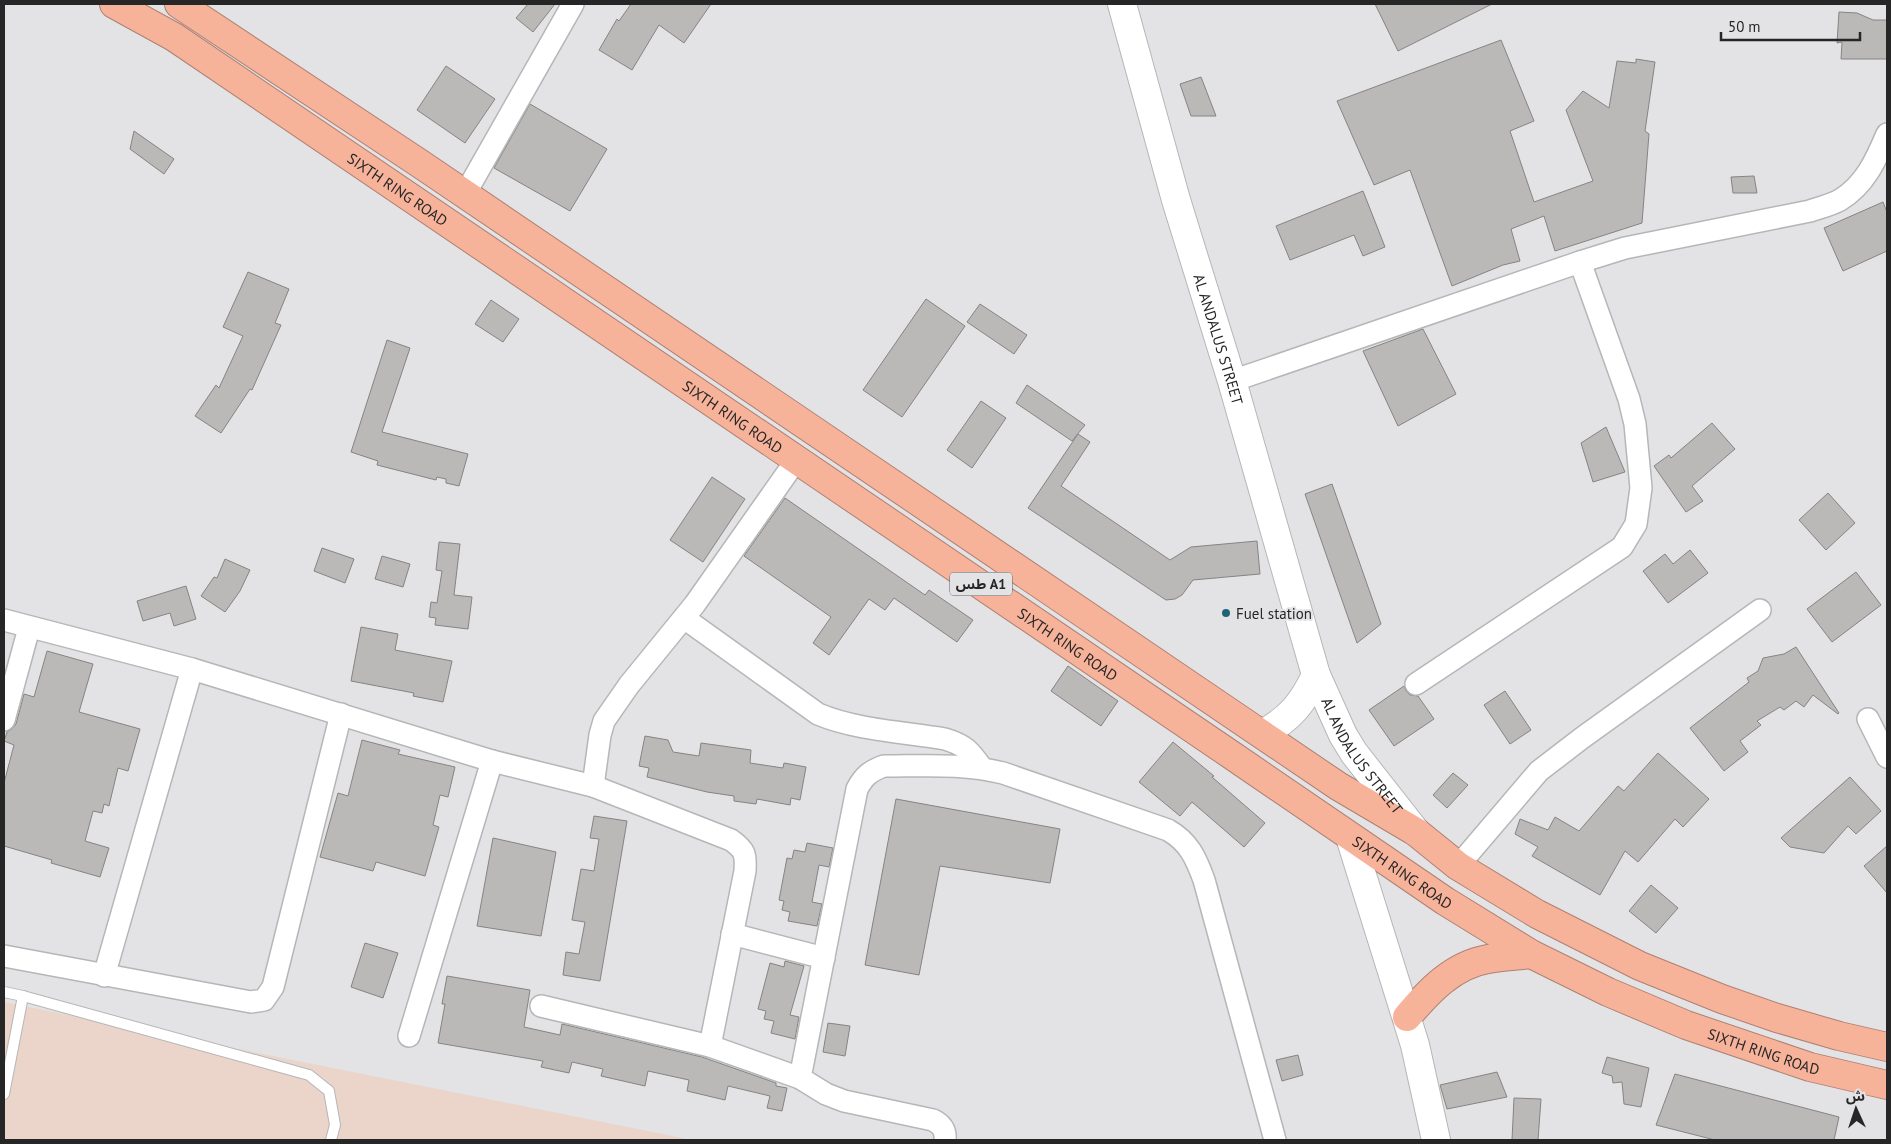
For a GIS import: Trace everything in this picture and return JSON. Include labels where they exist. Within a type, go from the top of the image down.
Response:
[{"type":"highway","name":"SIXTH RING ROAD","points":[[114,4],[174,37],[797,459],[1350,838],[1445,901],[1531,954],[1608,992],[1686,1026],[1810,1067],[1887,1085]]},
{"type":"highway","name":"طس A1","points":[[179,4],[465,194],[1338,786],[1416,832],[1458,866],[1537,914],[1640,966],[1722,999],[1777,1018],[1839,1036],[1887,1047]]},
{"type":"highway","points":[[400,190],[419,163]]},
{"type":"highway","points":[[1407,1017],[1440,982],[1463,967],[1487,959],[1531,954]]},
{"type":"main road","name":"AL ANDALUS STREET","points":[[1122,4],[1176,200],[1232,381],[1316,674],[1343,735],[1354,753],[1416,832]]},
{"type":"main road","name":"AL ANDALUS STREET","points":[[1262,734],[1276,726],[1297,708],[1307,694],[1316,674]]},
{"type":"main road","points":[[1350,838],[1396,990],[1407,1017],[1426,1088],[1436,1140]]},
{"type":"street","points":[[465,194],[573,4]]},
{"type":"street","points":[[1232,381],[1625,248],[1810,211],[1839,201],[1860,185],[1876,162],[1887,134]]},
{"type":"street","points":[[1416,684],[1622,547],[1636,524],[1641,488],[1635,424],[1629,399],[1580,262]]},
{"type":"street","points":[[593,786],[604,721],[629,685],[684,618],[797,459]]},
{"type":"street","points":[[1458,866],[1540,771],[1582,738],[1760,610]]},
{"type":"street","points":[[684,618],[818,714],[843,723],[952,741],[968,749],[982,768]]},
{"type":"street","points":[[4,620],[192,669],[492,761],[593,786],[731,840],[742,848],[745,858],[745,871],[710,1046]]},
{"type":"street","points":[[4,720],[29,628]]},
{"type":"street","points":[[104,976],[192,669]]},
{"type":"street","points":[[4,956],[251,1002],[264,1000],[273,987],[341,714]]},
{"type":"street","points":[[1868,719],[1887,757]]},
{"type":"street","points":[[409,1036],[492,761]]},
{"type":"street","points":[[800,1078],[858,789],[862,779],[872,770],[884,766],[964,766],[982,768],[1003,773],[1168,830],[1180,837],[1190,849],[1204,880],[1276,1140]]},
{"type":"street","points":[[732,934],[824,958]]},
{"type":"street","points":[[541,1006],[710,1046],[800,1078],[826,1094],[844,1101],[933,1120],[940,1124],[944,1130],[945,1140]]},
{"type":"lane","points":[[4,992],[309,1074],[329,1091],[335,1125],[331,1140]]},
{"type":"lane","points":[[4,1094],[23,996]]},
{"type":"shaded area","points":[[4,1002],[692,1140],[4,1140]]},
{"type":"building","points":[[528,4],[555,4],[533,32],[516,18]]},
{"type":"building","points":[[631,4],[711,4],[684,43],[659,25],[632,70],[599,50],[617,19],[619,21]]},
{"type":"building","points":[[1375,4],[1492,4],[1398,51]]},
{"type":"building","points":[[1839,12],[1857,13],[1873,20],[1887,20],[1887,59],[1841,59],[1842,42],[1837,43]]},
{"type":"building","points":[[1501,40],[1534,121],[1510,131],[1534,202],[1593,181],[1566,110],[1583,91],[1609,108],[1617,61],[1636,63],[1636,59],[1655,62],[1645,131],[1649,134],[1642,223],[1555,251],[1544,216],[1511,229],[1520,261],[1503,265],[1452,286],[1410,170],[1374,185],[1337,101]]},
{"type":"building","points":[[446,66],[495,99],[465,143],[417,110]]},
{"type":"building","points":[[1201,77],[1216,116],[1191,116],[1180,84]]},
{"type":"building","points":[[530,104],[607,149],[570,211],[494,168]]},
{"type":"building","points":[[134,131],[174,159],[164,174],[130,149]]},
{"type":"building","points":[[1754,176],[1757,193],[1733,193],[1731,177]]},
{"type":"building","points":[[1363,191],[1385,247],[1363,256],[1354,235],[1290,260],[1276,226]]},
{"type":"building","points":[[1883,202],[1887,212],[1887,251],[1843,271],[1824,228]]},
{"type":"building","points":[[248,272],[289,289],[275,323],[281,325],[252,390],[250,389],[221,433],[195,416],[216,385],[219,388],[243,336],[223,327]]},
{"type":"building","points":[[926,299],[965,326],[902,417],[863,390]]},
{"type":"building","points":[[491,300],[519,319],[503,342],[475,324]]},
{"type":"building","points":[[980,304],[1027,335],[1014,354],[967,322]]},
{"type":"building","points":[[1423,329],[1456,394],[1398,426],[1363,351]]},
{"type":"building","points":[[387,340],[410,348],[382,432],[468,454],[459,486],[446,483],[446,479],[437,477],[436,480],[377,465],[378,461],[351,452]]},
{"type":"building","points":[[1027,385],[1085,425],[1072,441],[1016,403]]},
{"type":"building","points":[[981,401],[1006,418],[972,468],[947,450]]},
{"type":"building","points":[[1712,423],[1735,449],[1692,486],[1703,501],[1686,512],[1654,466],[1669,455],[1671,458]]},
{"type":"building","points":[[1606,427],[1625,472],[1593,482],[1581,443]]},
{"type":"building","points":[[1078,434],[1090,442],[1061,486],[1170,560],[1191,547],[1257,541],[1260,574],[1193,580],[1182,595],[1175,599],[1166,600],[1028,508]]},
{"type":"building","points":[[712,477],[745,499],[703,562],[670,540]]},
{"type":"building","points":[[1332,484],[1381,624],[1357,643],[1305,494]]},
{"type":"building","points":[[1828,493],[1855,523],[1826,550],[1799,520]]},
{"type":"building","points":[[785,498],[925,595],[929,590],[973,620],[957,642],[894,598],[885,610],[869,599],[829,655],[813,643],[831,617],[744,556]]},
{"type":"building","points":[[439,542],[460,544],[454,595],[472,597],[468,629],[435,625],[436,618],[429,617],[431,602],[437,603],[442,571],[436,570]]},
{"type":"building","points":[[322,548],[354,559],[345,583],[314,571]]},
{"type":"building","points":[[1690,550],[1708,573],[1668,603],[1643,571],[1665,554],[1673,564]]},
{"type":"building","points":[[382,556],[410,564],[403,587],[375,579]]},
{"type":"building","points":[[225,559],[250,570],[240,591],[225,612],[201,596],[214,577],[217,578]]},
{"type":"building","points":[[1856,572],[1881,605],[1832,642],[1807,609]]},
{"type":"building","points":[[186,586],[196,619],[174,626],[170,613],[143,621],[137,601]]},
{"type":"building","points":[[361,627],[398,634],[395,650],[452,661],[443,702],[413,696],[414,693],[351,681]]},
{"type":"building","points":[[1796,647],[1839,713],[1813,695],[1804,707],[1796,701],[1784,710],[1780,707],[1757,721],[1761,725],[1740,741],[1748,752],[1724,771],[1690,728],[1749,682],[1747,678],[1758,671],[1763,658],[1784,654]]},
{"type":"building","points":[[47,651],[93,664],[79,712],[140,729],[128,771],[118,768],[109,806],[104,804],[102,813],[93,811],[85,841],[109,848],[100,877],[51,863],[52,860],[4,846],[4,783],[14,745],[4,741],[7,732],[16,724],[24,694],[34,697]]},
{"type":"building","points":[[1068,666],[1118,701],[1101,726],[1051,691]]},
{"type":"building","points":[[1404,686],[1410,695],[1418,696],[1434,719],[1394,746],[1369,710]]},
{"type":"building","points":[[1505,691],[1531,730],[1510,744],[1484,705]]},
{"type":"building","points":[[645,736],[668,740],[673,752],[699,756],[701,743],[751,750],[750,763],[783,768],[784,763],[806,767],[800,800],[791,798],[790,805],[757,799],[756,804],[734,801],[734,796],[707,792],[647,777],[649,768],[639,766]]},
{"type":"building","points":[[362,740],[400,750],[398,754],[455,767],[448,797],[440,795],[433,825],[439,827],[425,876],[376,862],[373,871],[320,857],[338,793],[348,796]]},
{"type":"building","points":[[1173,742],[1214,776],[1212,777],[1265,823],[1244,847],[1192,802],[1180,816],[1139,782]]},
{"type":"building","points":[[1658,753],[1709,799],[1683,827],[1675,819],[1638,862],[1625,851],[1600,895],[1532,856],[1538,847],[1515,834],[1520,819],[1548,830],[1555,817],[1579,831],[1618,786],[1624,791]]},
{"type":"building","points":[[1453,773],[1468,785],[1447,808],[1433,795]]},
{"type":"building","points":[[1850,777],[1881,811],[1856,834],[1848,826],[1824,853],[1790,847],[1781,838]]},
{"type":"building","points":[[896,799],[1060,829],[1050,883],[940,866],[919,975],[865,965]]},
{"type":"building","points":[[594,816],[627,821],[600,981],[563,975],[566,952],[579,954],[585,922],[572,920],[581,869],[594,871],[599,839],[590,838]]},
{"type":"building","points":[[493,838],[556,852],[541,936],[477,926]]},
{"type":"building","points":[[807,843],[833,848],[829,867],[819,865],[812,902],[822,904],[817,926],[788,921],[790,912],[782,910],[784,901],[779,900],[787,858],[792,859],[794,850],[805,852]]},
{"type":"building","points":[[1887,846],[1887,893],[1864,866]]},
{"type":"building","points":[[1651,885],[1678,908],[1656,933],[1629,911]]},
{"type":"building","points":[[365,943],[398,953],[383,998],[351,987]]},
{"type":"building","points":[[785,961],[804,966],[790,1015],[799,1017],[795,1039],[771,1033],[774,1021],[764,1019],[766,1011],[758,1009],[770,963],[784,967]]},
{"type":"building","points":[[447,976],[530,990],[524,1027],[560,1035],[562,1024],[702,1057],[776,1083],[776,1086],[787,1088],[782,1111],[767,1108],[770,1096],[728,1086],[725,1100],[687,1091],[689,1080],[648,1071],[645,1086],[601,1076],[603,1069],[572,1062],[569,1073],[541,1067],[543,1061],[438,1043],[445,1004],[442,1004]]},
{"type":"building","points":[[828,1023],[850,1026],[845,1056],[823,1052]]},
{"type":"building","points":[[1298,1055],[1303,1075],[1282,1081],[1276,1060]]},
{"type":"building","points":[[1607,1057],[1649,1068],[1641,1107],[1624,1104],[1622,1082],[1613,1083],[1612,1076],[1602,1073]]},
{"type":"building","points":[[1497,1072],[1507,1097],[1447,1109],[1440,1085]]},
{"type":"building","points":[[1675,1074],[1839,1117],[1834,1140],[1715,1140],[1656,1125]]},
{"type":"building","points":[[1514,1098],[1541,1099],[1538,1140],[1512,1140]]},
{"type":"place","name":"Fuel station","points":[[1226,613]]}]
